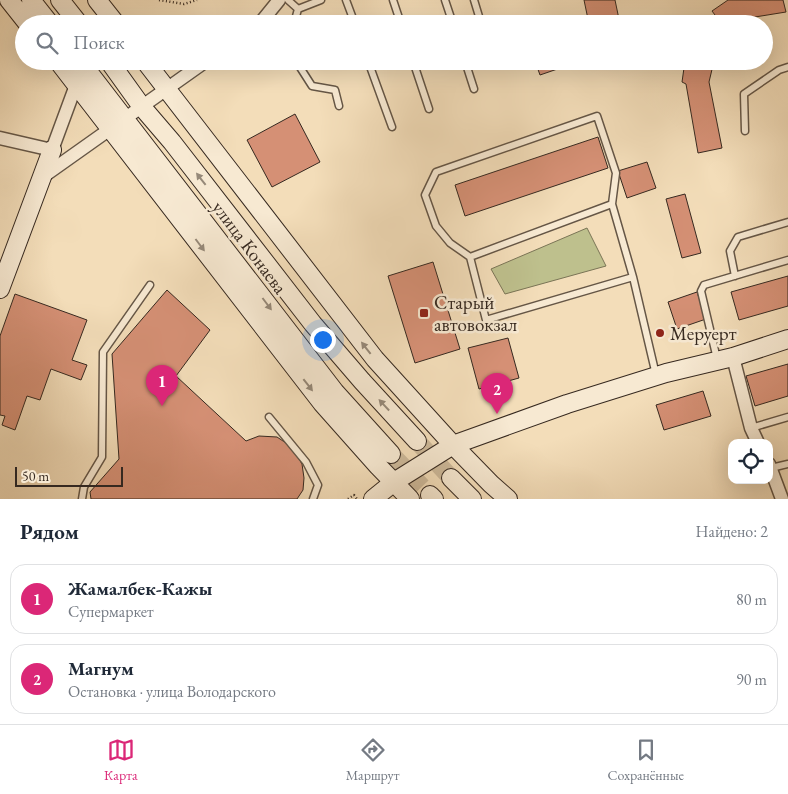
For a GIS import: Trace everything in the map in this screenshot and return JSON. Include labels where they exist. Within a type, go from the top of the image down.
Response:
[{"type":"main road","points":[[9,0],[21,15]]},
{"type":"main road","points":[[31,0],[43,15]]},
{"type":"main road","points":[[60,0],[72,15]]},
{"type":"main road","points":[[97,0],[109,15]]},
{"type":"main road","points":[[65,70],[76,85],[118,124],[322,403],[410,499]]},
{"type":"main road","name":"улица Конаева","points":[[85,70],[118,124],[335,392],[391,454]]},
{"type":"main road","name":"улица Конаева","points":[[115,70],[142,107],[172,142],[313,324],[362,381],[417,440]]},
{"type":"main road","points":[[152,70],[374,359],[453,445],[508,499]]},
{"type":"main road","points":[[0,289],[52,150]]},
{"type":"main road","points":[[373,499],[394,482],[453,445],[567,404],[788,339]]},
{"type":"main road","points":[[451,478],[472,499]]},
{"type":"street","points":[[267,15],[279,0]]},
{"type":"street","points":[[41,178],[193,70]]},
{"type":"street","points":[[0,138],[52,150],[76,85]]},
{"type":"street","points":[[725,359],[756,439]]},
{"type":"street","points":[[773,474],[782,499]]},
{"type":"lane","points":[[288,0],[298,10]]},
{"type":"lane","points":[[298,10],[321,0]]},
{"type":"lane","points":[[346,0],[352,15]]},
{"type":"lane","points":[[393,0],[398,15]]},
{"type":"lane","points":[[445,0],[450,15]]},
{"type":"lane","points":[[474,0],[479,15]]},
{"type":"lane","points":[[297,15],[298,10]]},
{"type":"lane","points":[[745,131],[744,94],[779,70],[788,67]]},
{"type":"lane","points":[[302,70],[312,86],[335,90],[339,106]]},
{"type":"lane","points":[[371,70],[392,127]]},
{"type":"lane","points":[[416,70],[429,109]]},
{"type":"lane","points":[[468,70],[474,89]]},
{"type":"lane","points":[[633,277],[486,320],[470,257],[450,243],[436,226],[425,195],[436,172],[597,116],[616,173],[612,204],[633,277],[657,376]]},
{"type":"lane","points":[[470,257],[612,204]]},
{"type":"lane","points":[[735,276],[730,252],[738,237],[788,222]]},
{"type":"lane","points":[[725,359],[701,291],[704,285],[788,260]]},
{"type":"lane","points":[[82,499],[84,487],[102,457],[104,352],[150,285]]},
{"type":"lane","points":[[269,417],[306,462],[318,485],[313,499]]},
{"type":"lane","points":[[751,428],[788,417]]},
{"type":"lane","points":[[773,466],[788,464]]},
{"type":"path","points":[[159,0],[184,4],[197,0]]},
{"type":"path","points":[[348,499],[354,494],[358,499]]},
{"type":"green space","points":[[587,228],[606,266],[505,294],[491,269]]},
{"type":"building","points":[[584,0],[615,0],[618,15],[587,15]]},
{"type":"building","points":[[728,0],[783,0],[786,12],[767,15],[715,15],[712,11]]},
{"type":"building","points":[[538,70],[554,70],[540,75]]},
{"type":"building","points":[[684,70],[712,70],[709,82],[722,148],[698,153],[686,84],[682,82]]},
{"type":"building","points":[[295,114],[320,162],[272,187],[247,140]]},
{"type":"building","points":[[598,137],[608,168],[465,216],[455,185]]},
{"type":"building","points":[[647,162],[656,188],[627,198],[618,171]]},
{"type":"building","points":[[685,194],[701,253],[682,258],[666,199]]},
{"type":"building","name":"Старый автовокзал","points":[[433,262],[460,349],[415,363],[388,276]]},
{"type":"building","points":[[788,276],[788,306],[739,320],[731,292]]},
{"type":"building","points":[[167,290],[210,330],[176,376],[246,441],[259,436],[277,437],[292,447],[302,464],[304,478],[303,490],[297,499],[91,499],[90,492],[119,459],[112,354]]},
{"type":"building","points":[[697,292],[706,319],[677,329],[668,302]]},
{"type":"building","points":[[15,294],[87,320],[72,360],[87,365],[81,380],[51,369],[40,400],[27,396],[15,430],[2,425],[5,416],[0,415],[0,336]]},
{"type":"building","points":[[508,338],[519,378],[479,389],[468,348]]},
{"type":"building","points":[[788,364],[788,396],[755,406],[746,376]]},
{"type":"building","points":[[703,391],[711,416],[664,430],[656,405]]},
{"type":"tunnel","points":[[417,441],[451,478]]},
{"type":"tunnel","points":[[391,454],[430,495]]},
{"type":"place","name":"Старый автовокзал","points":[[424,313]]},
{"type":"place","name":"Меруерт","points":[[660,333]]},
{"type":"place","name":"Жамалбек-Кажы","points":[[162,406]]},
{"type":"place","name":"Магнум","points":[[497,414]]}]
